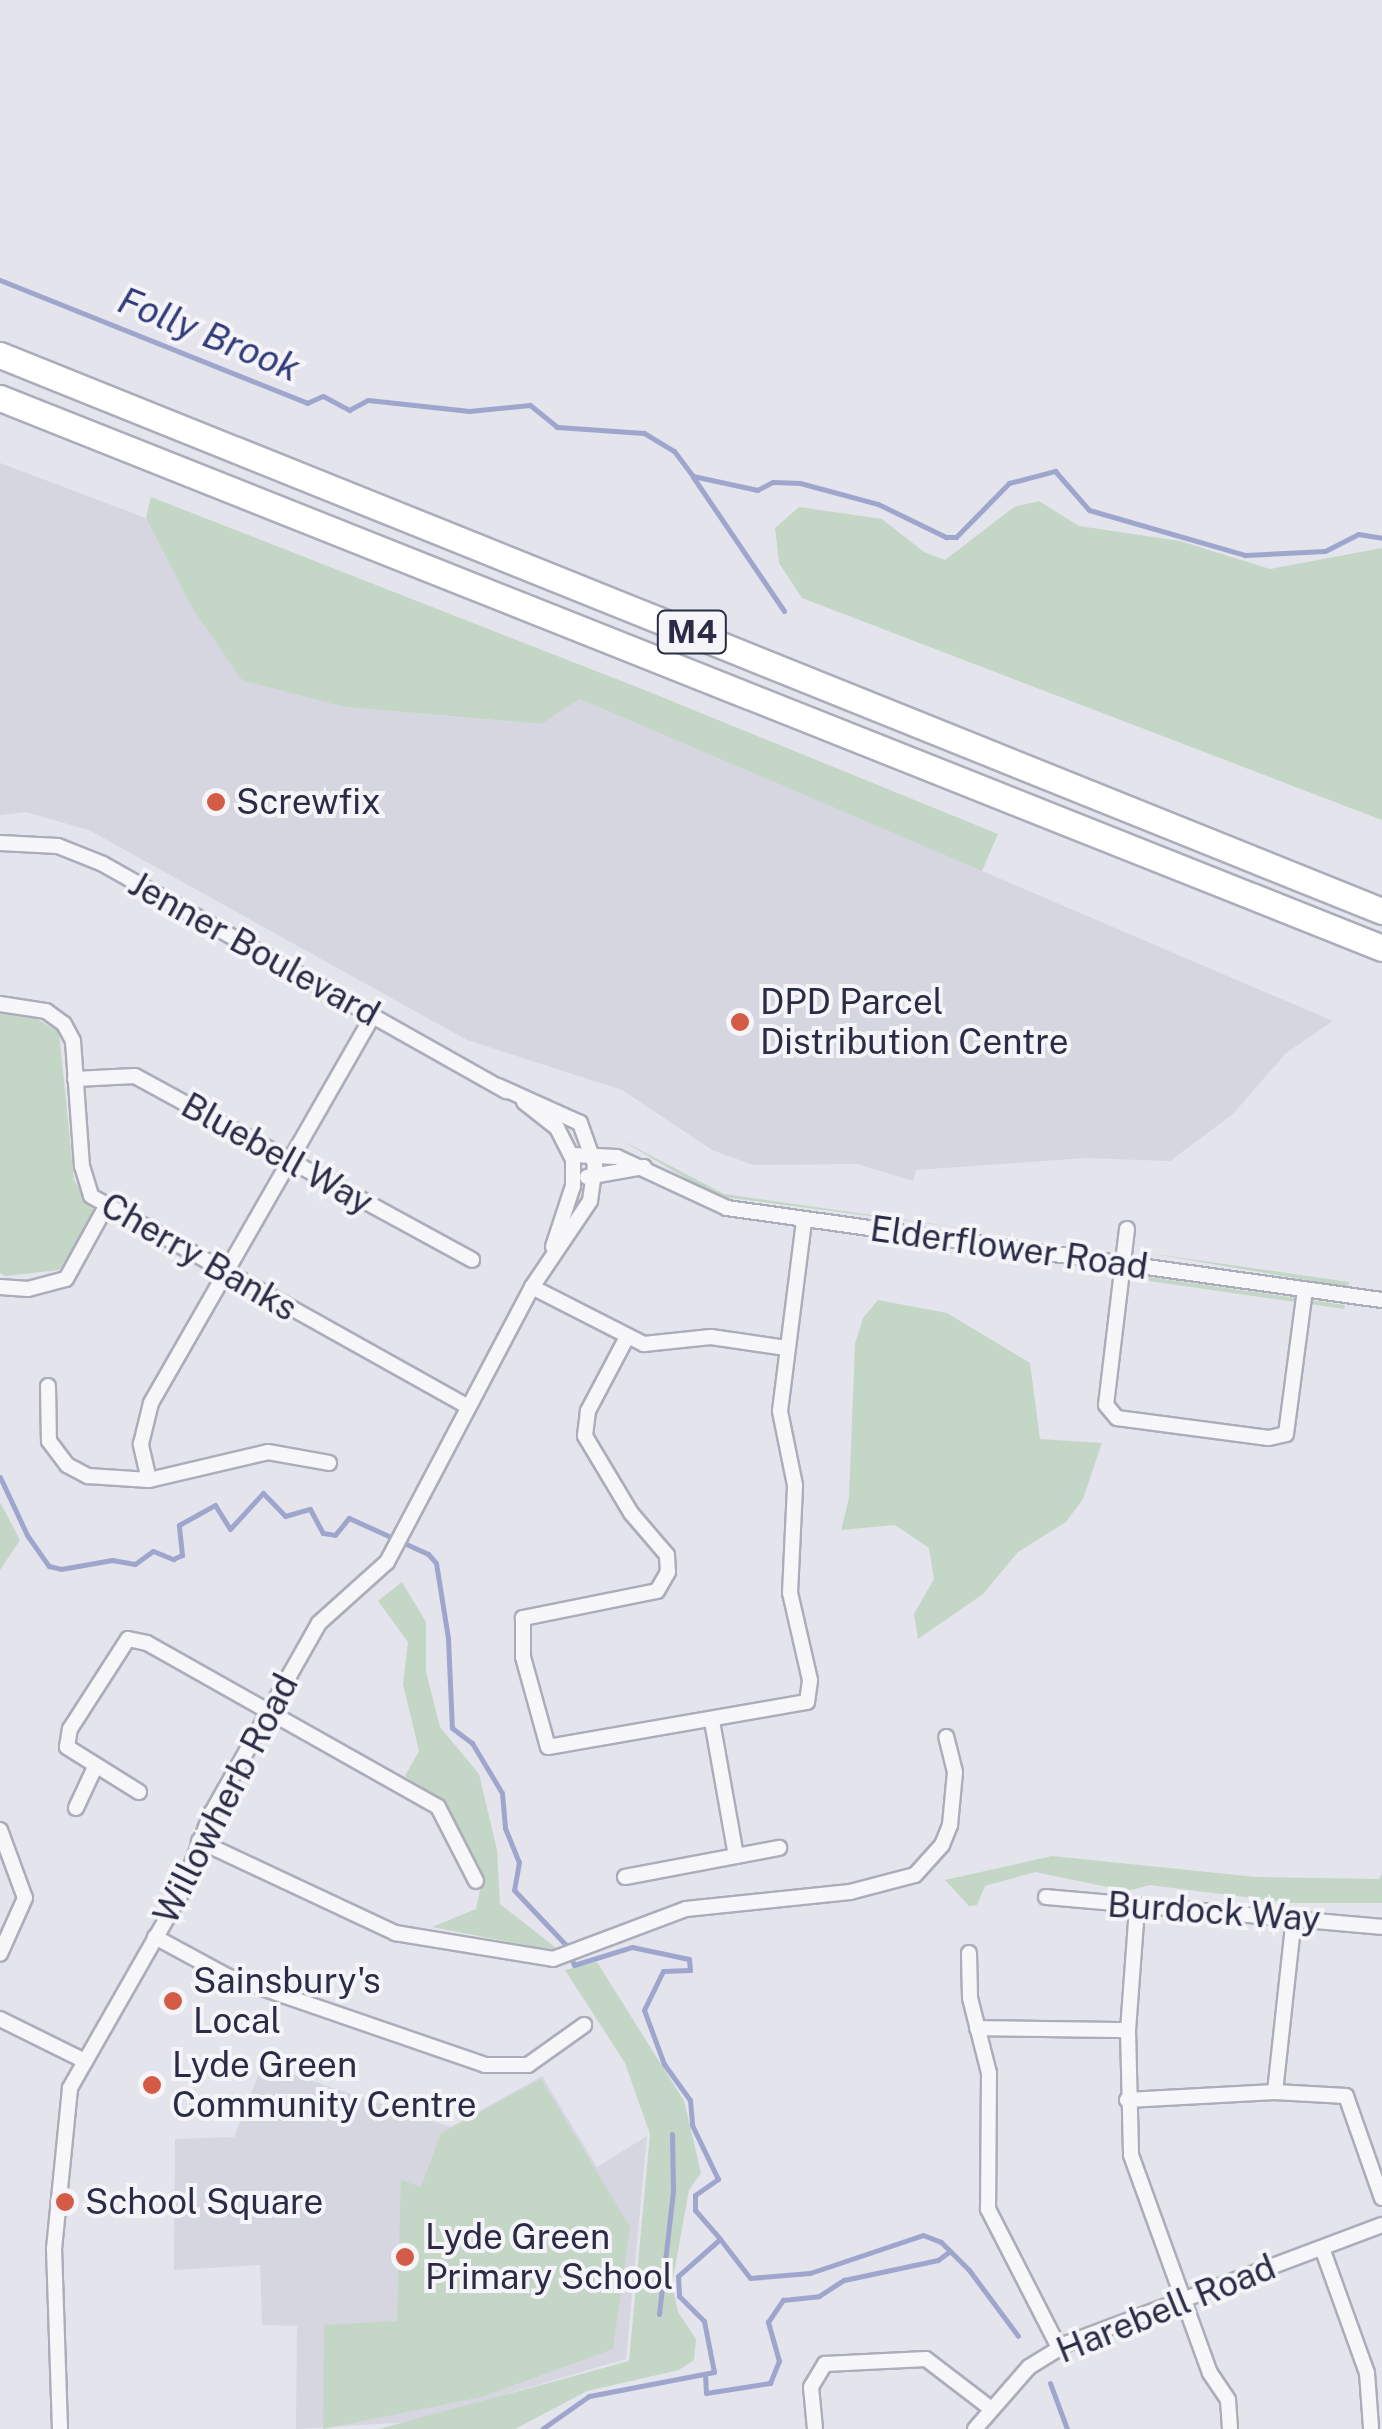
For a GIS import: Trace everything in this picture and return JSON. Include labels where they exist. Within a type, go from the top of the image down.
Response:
[{"type":"highway","name":"M4","points":[[0,355],[1382,910]]},
{"type":"highway","name":"M4","points":[[0,398],[1382,948]]},
{"type":"street","name":"Jenner Boulevard","points":[[0,842],[58,846],[103,864],[498,1086],[546,1118],[572,1155]]},
{"type":"street","name":"Cherry Banks","points":[[0,1004],[24,1004],[64,1024],[72,1041],[84,1184],[106,1208],[468,1408]]},
{"type":"street","points":[[149,1480],[144,1422],[373,1016]]},
{"type":"street","name":"Bluebell Way","points":[[75,1079],[134,1076],[472,1260]]},
{"type":"street","name":"Jenner Boulevard","points":[[498,1086],[572,1115],[593,1153],[596,1177]]},
{"type":"street","name":"Elderflower Road","points":[[572,1155],[593,1153],[645,1167],[706,1201],[804,1220],[1382,1300]]},
{"type":"street","points":[[548,1260],[574,1179],[572,1155]]},
{"type":"street","points":[[574,1179],[645,1167]]},
{"type":"street","name":"Willowherb Road","points":[[60,2429],[54,2249],[65,2111],[85,2061],[156,1937],[200,1840],[267,1712],[331,1606],[387,1562],[532,1288],[590,1202],[596,1177]]},
{"type":"street","points":[[0,1286],[28,1290],[66,1278],[106,1208]]},
{"type":"street","points":[[626,1337],[588,1412],[585,1436],[632,1513],[667,1554],[668,1572],[657,1591],[523,1618],[523,1657],[548,1747],[802,1707],[811,1693],[790,1592],[795,1485],[780,1410],[804,1220]]},
{"type":"street","points":[[1127,1229],[1106,1406],[1117,1418],[1269,1438],[1286,1434],[1306,1289]]},
{"type":"street","points":[[532,1288],[626,1337],[664,1345],[711,1337],[786,1348]]},
{"type":"street","points":[[48,1386],[49,1442],[67,1465],[114,1482],[149,1480],[268,1452],[328,1463]]},
{"type":"street","points":[[139,1792],[67,1747],[66,1737],[128,1638],[438,1807],[476,1880]]},
{"type":"street","points":[[712,1721],[736,1856]]},
{"type":"street","points":[[200,1840],[395,1933],[540,1960],[570,1954],[686,1909],[850,1892],[914,1875],[942,1846],[950,1825],[955,1772],[946,1737]]},
{"type":"street","points":[[76,1808],[96,1768]]},
{"type":"street","points":[[0,1830],[25,1909],[0,1954]]},
{"type":"street","points":[[625,1877],[779,1848]]},
{"type":"street","name":"Burdock Way","points":[[1046,1897],[1382,1927]]},
{"type":"street","points":[[1137,1908],[1128,2030],[1131,2154],[1210,2373],[1228,2400],[1230,2429]]},
{"type":"street","points":[[1275,2092],[1294,1918]]},
{"type":"street","points":[[156,1937],[227,1976],[485,2066],[528,2065],[584,2025]]},
{"type":"street","points":[[969,1954],[977,2028],[989,2072],[988,2209],[1059,2348]]},
{"type":"street","points":[[0,2019],[85,2061]]},
{"type":"street","points":[[977,2028],[1128,2030]]},
{"type":"street","points":[[1127,2100],[1275,2092],[1346,2096],[1382,2198]]},
{"type":"street","name":"Harebell Road","points":[[975,2429],[1029,2367],[1059,2348],[1382,2226]]},
{"type":"street","points":[[1322,2248],[1367,2373],[1370,2428],[1382,2428]]},
{"type":"street","points":[[814,2429],[811,2386],[825,2364],[926,2359],[990,2408]]},
{"type":"shaded area","points":[[0,463],[146,518],[191,606],[345,707],[540,724],[580,699],[1333,1021],[1286,1053],[1233,1114],[1170,1161],[1085,1158],[916,1170],[913,1181],[857,1164],[753,1165],[712,1150],[622,1090],[467,1040],[89,830],[26,812],[0,815]]},
{"type":"shaded area","name":"Lyde Green Primary School","points":[[279,2070],[451,2127],[542,2076],[597,2167],[647,2136],[626,2359],[411,2422],[296,2429],[297,2326],[262,2325],[260,2265],[174,2270],[175,2139],[234,2137],[259,2073],[276,2079]]},
{"type":"green space","points":[[151,497],[647,691],[998,834],[982,871],[580,699],[541,724],[345,707],[242,680],[191,606],[146,518]]},
{"type":"green space","points":[[1039,501],[1079,526],[1180,541],[1270,569],[1382,548],[1382,820],[802,598],[779,563],[775,528],[799,507],[882,519],[924,552],[945,560],[1014,507]]},
{"type":"green space","points":[[27,1013],[59,1032],[74,1180],[97,1216],[59,1270],[5,1276],[0,1273],[0,1014]]},
{"type":"green space","points":[[621,1140],[724,1194],[963,1228],[716,1196]]},
{"type":"green space","points":[[1148,1253],[1349,1282],[1348,1287]]},
{"type":"green space","points":[[1149,1277],[1345,1305],[1344,1309],[1149,1281]]},
{"type":"green space","points":[[878,1300],[947,1313],[1030,1363],[1040,1439],[1102,1443],[1083,1499],[1066,1522],[1018,1552],[983,1594],[918,1639],[914,1614],[934,1579],[929,1548],[895,1525],[841,1530],[849,1498],[855,1344],[863,1318]]},
{"type":"green space","points":[[0,1502],[20,1540],[0,1570]]},
{"type":"green space","points":[[402,1582],[426,1622],[426,1672],[440,1727],[479,1774],[497,1850],[500,1904],[561,1952],[432,1927],[476,1909],[482,1880],[449,1808],[405,1776],[419,1751],[403,1684],[408,1642],[378,1601]]},
{"type":"green space","points":[[1052,1856],[1256,1877],[1379,1879],[1382,1873],[1382,1903],[1291,1903],[1150,1885],[1127,1891],[1035,1872],[985,1886],[977,1905],[969,1906],[945,1880]]},
{"type":"green space","points":[[597,1962],[684,2101],[701,2173],[689,2190],[672,2284],[678,2312],[696,2339],[694,2360],[679,2370],[587,2391],[515,2429],[379,2429],[629,2361],[650,2134],[625,2063],[565,1970]]},
{"type":"green space","points":[[541,2079],[630,2227],[613,2349],[481,2397],[323,2429],[324,2325],[397,2321],[401,2180],[421,2187],[441,2133]]},
{"type":"waterway","name":"Folly Brook","points":[[0,280],[307,403],[323,396],[349,410],[368,400],[469,411],[530,405],[557,427],[644,433],[674,451],[693,476],[757,490],[773,482],[800,483],[878,504],[946,537],[956,537],[1009,483],[1055,471],[1089,510],[1245,555],[1325,551],[1358,534],[1382,538]]},
{"type":"waterway","points":[[693,477],[784,611]]},
{"type":"waterway","points":[[0,1477],[27,1535],[49,1566],[61,1569],[112,1560],[135,1564],[153,1551],[173,1559],[182,1555],[179,1525],[215,1505],[230,1529],[263,1493],[285,1516],[310,1509],[323,1533],[335,1535],[349,1518],[428,1554],[436,1563],[448,1638],[452,1728],[472,1743],[502,1793],[505,1828],[519,1862],[514,1890],[567,1946],[574,1965],[632,1947],[689,1959],[690,1970],[663,1971],[644,2010],[664,2064],[690,2100],[692,2125],[718,2179],[695,2195],[695,2210],[720,2239],[678,2276],[679,2296],[704,2321],[714,2372],[589,2396],[542,2429]]},
{"type":"waterway","points":[[659,2314],[673,2191],[672,2134]]},
{"type":"waterway","points":[[720,2239],[750,2278],[810,2273],[923,2235],[941,2242],[969,2270],[1018,2336]]},
{"type":"waterway","points":[[705,2374],[706,2393],[770,2383],[779,2361],[768,2322],[783,2300],[819,2296],[844,2280],[938,2260],[950,2251]]},
{"type":"waterway","points":[[1050,2383],[1067,2429]]},
{"type":"place","name":"Screwfix","points":[[216,802]]},
{"type":"place","name":"DPD Parcel Distribution Centre","points":[[740,1022]]},
{"type":"place","name":"Sainsbury's Local","points":[[173,2001]]},
{"type":"place","name":"Lyde Green Community Centre","points":[[152,2085]]},
{"type":"place","name":"School Square","points":[[65,2202]]},
{"type":"place","name":"Lyde Green Primary School","points":[[405,2257]]}]
